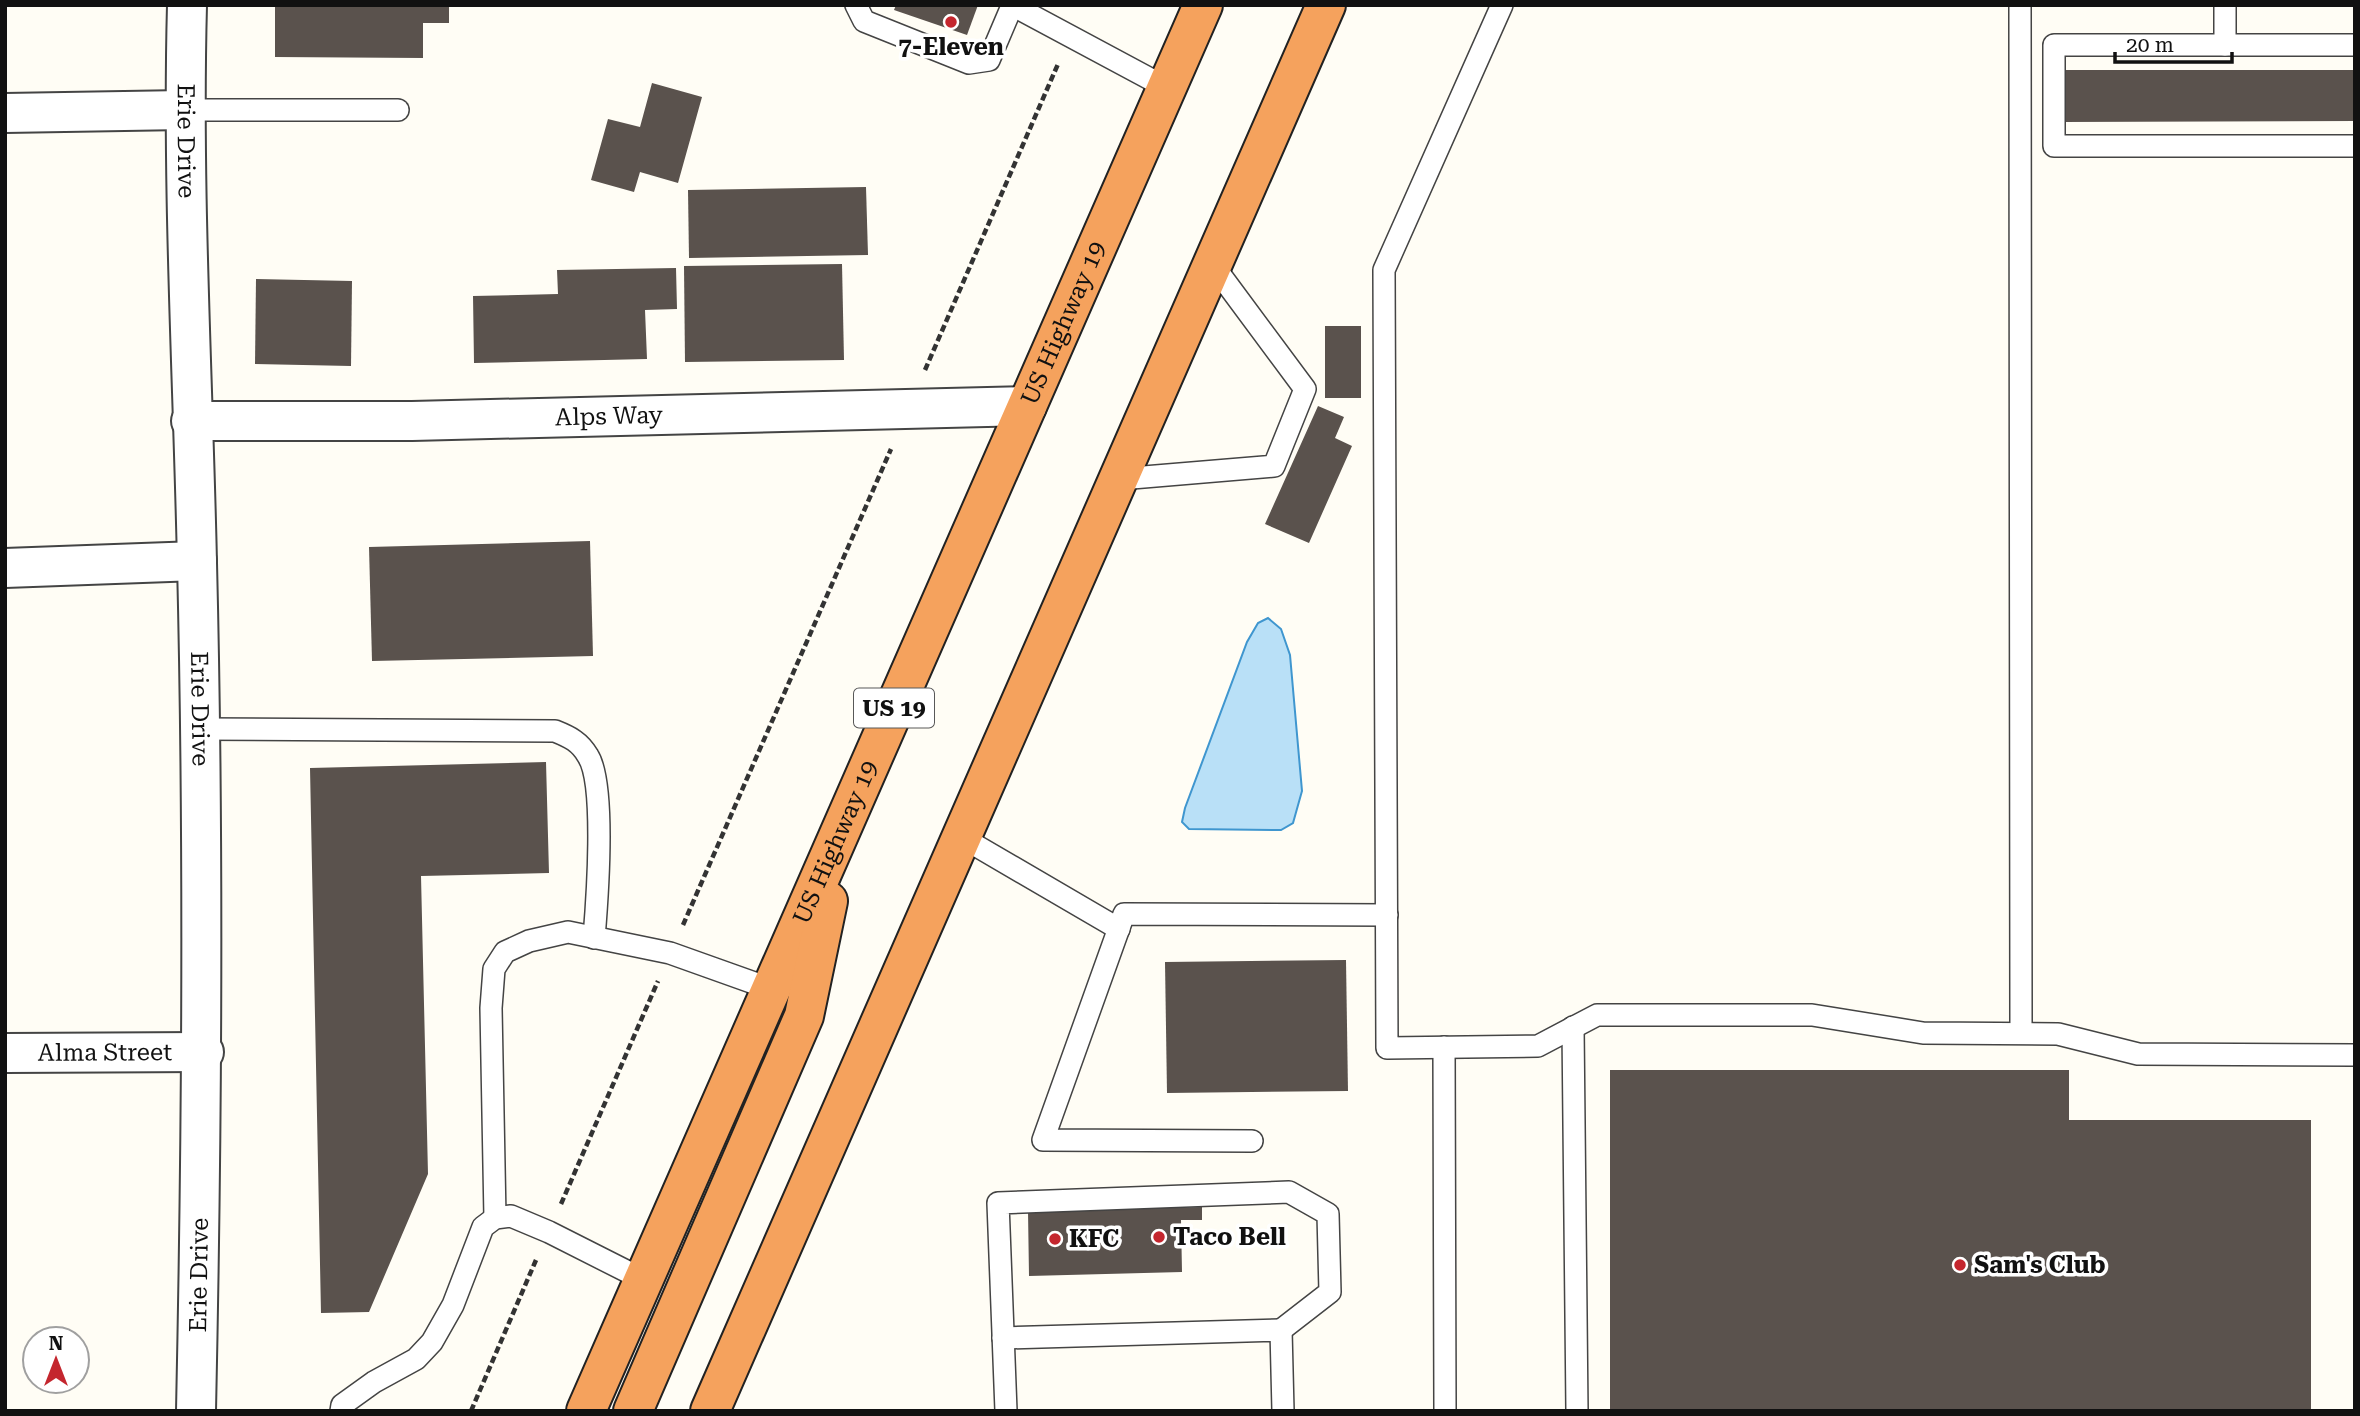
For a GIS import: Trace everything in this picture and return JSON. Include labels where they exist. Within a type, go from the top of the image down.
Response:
[{"type":"highway","name":"US Highway 19","points":[[586,1411],[1203,5]]},
{"type":"highway","points":[[710,1411],[1326,5]]},
{"type":"highway","points":[[633,1411],[804,1016],[845,820]]},
{"type":"street","name":"Erie Drive","points":[[187,5],[184,110],[197,561],[204,1052],[197,1411]]},
{"type":"street","points":[[5,113],[184,110]]},
{"type":"street","name":"Alps Way","points":[[191,421],[411,421],[1027,406]]},
{"type":"street","points":[[5,568],[197,561]]},
{"type":"street","name":"Alma Street","points":[[5,1054],[204,1052]]},
{"type":"lane","points":[[856,5],[864,21],[969,63],[989,60],[1012,6],[1167,89]]},
{"type":"lane","points":[[1502,5],[1384,270],[1387,1048],[1538,1046],[1597,1015],[1812,1015],[1923,1033],[2058,1034],[2138,1054],[2355,1055]]},
{"type":"lane","points":[[2020,5],[2021,1033]]},
{"type":"lane","points":[[2225,5],[2225,45]]},
{"type":"lane","points":[[2355,45],[2054,45],[2054,146],[2355,146]]},
{"type":"lane","points":[[184,110],[398,110]]},
{"type":"lane","points":[[1120,480],[1274,466],[1305,389],[1213,265]]},
{"type":"lane","points":[[200,729],[555,730],[578,741],[590,759],[596,793],[598,893],[594,938]]},
{"type":"lane","points":[[963,838],[1119,929]]},
{"type":"lane","points":[[1252,1141],[1043,1140],[1124,914],[1387,915]]},
{"type":"lane","points":[[495,1218],[491,1008],[494,968],[505,952],[529,941],[568,932],[670,953],[771,989]]},
{"type":"lane","points":[[1573,1027],[1577,1411]]},
{"type":"lane","points":[[1444,1047],[1445,1411]]},
{"type":"lane","points":[[1003,1338],[1281,1330],[1330,1292],[1328,1214],[1289,1192],[998,1203],[1003,1338],[1006,1411]]},
{"type":"lane","points":[[341,1411],[342,1405],[374,1382],[416,1360],[432,1342],[453,1305],[483,1227],[495,1218],[510,1216],[549,1232],[644,1280]]},
{"type":"lane","points":[[1281,1330],[1283,1411]]},
{"type":"path","points":[[471,1411],[1070,37]]},
{"type":"water","points":[[1268,618],[1281,629],[1290,655],[1302,791],[1293,823],[1281,830],[1189,829],[1182,822],[1185,808],[1247,642],[1258,623]]},
{"type":"building","points":[[275,5],[449,5],[449,23],[423,23],[423,58],[275,57]]},
{"type":"building","name":"7-Eleven","points":[[896,5],[978,5],[967,35],[894,10]]},
{"type":"building","points":[[2064,70],[2355,70],[2355,121],[2063,122]]},
{"type":"building","points":[[652,83],[702,97],[678,183],[640,172],[634,192],[591,180],[608,119],[640,127]]},
{"type":"building","points":[[866,187],[868,255],[689,258],[688,190]]},
{"type":"building","points":[[842,264],[844,360],[685,362],[684,266]]},
{"type":"building","points":[[676,268],[677,309],[645,310],[647,359],[474,363],[473,296],[558,294],[557,270]]},
{"type":"building","points":[[256,279],[352,281],[351,366],[255,364]]},
{"type":"building","points":[[1325,326],[1361,326],[1361,398],[1325,398]]},
{"type":"building","points":[[1318,406],[1344,417],[1335,438],[1352,446],[1309,543],[1265,524]]},
{"type":"building","points":[[590,541],[593,656],[372,661],[369,547]]},
{"type":"building","points":[[546,762],[549,873],[421,876],[428,1174],[369,1312],[321,1313],[310,768]]},
{"type":"building","points":[[1346,960],[1348,1091],[1167,1093],[1165,962]]},
{"type":"building","name":"Sam's Club","points":[[1610,1070],[2069,1070],[2069,1120],[2311,1120],[2311,1411],[1610,1411]]},
{"type":"building","points":[[1202,1207],[1202,1220],[1181,1220],[1182,1272],[1029,1276],[1028,1211]]},
{"type":"place","name":"7-Eleven","points":[[951,22]]},
{"type":"place","name":"Taco Bell","points":[[1159,1237]]},
{"type":"place","name":"KFC","points":[[1055,1239]]},
{"type":"place","name":"Sam's Club","points":[[1960,1265]]}]
